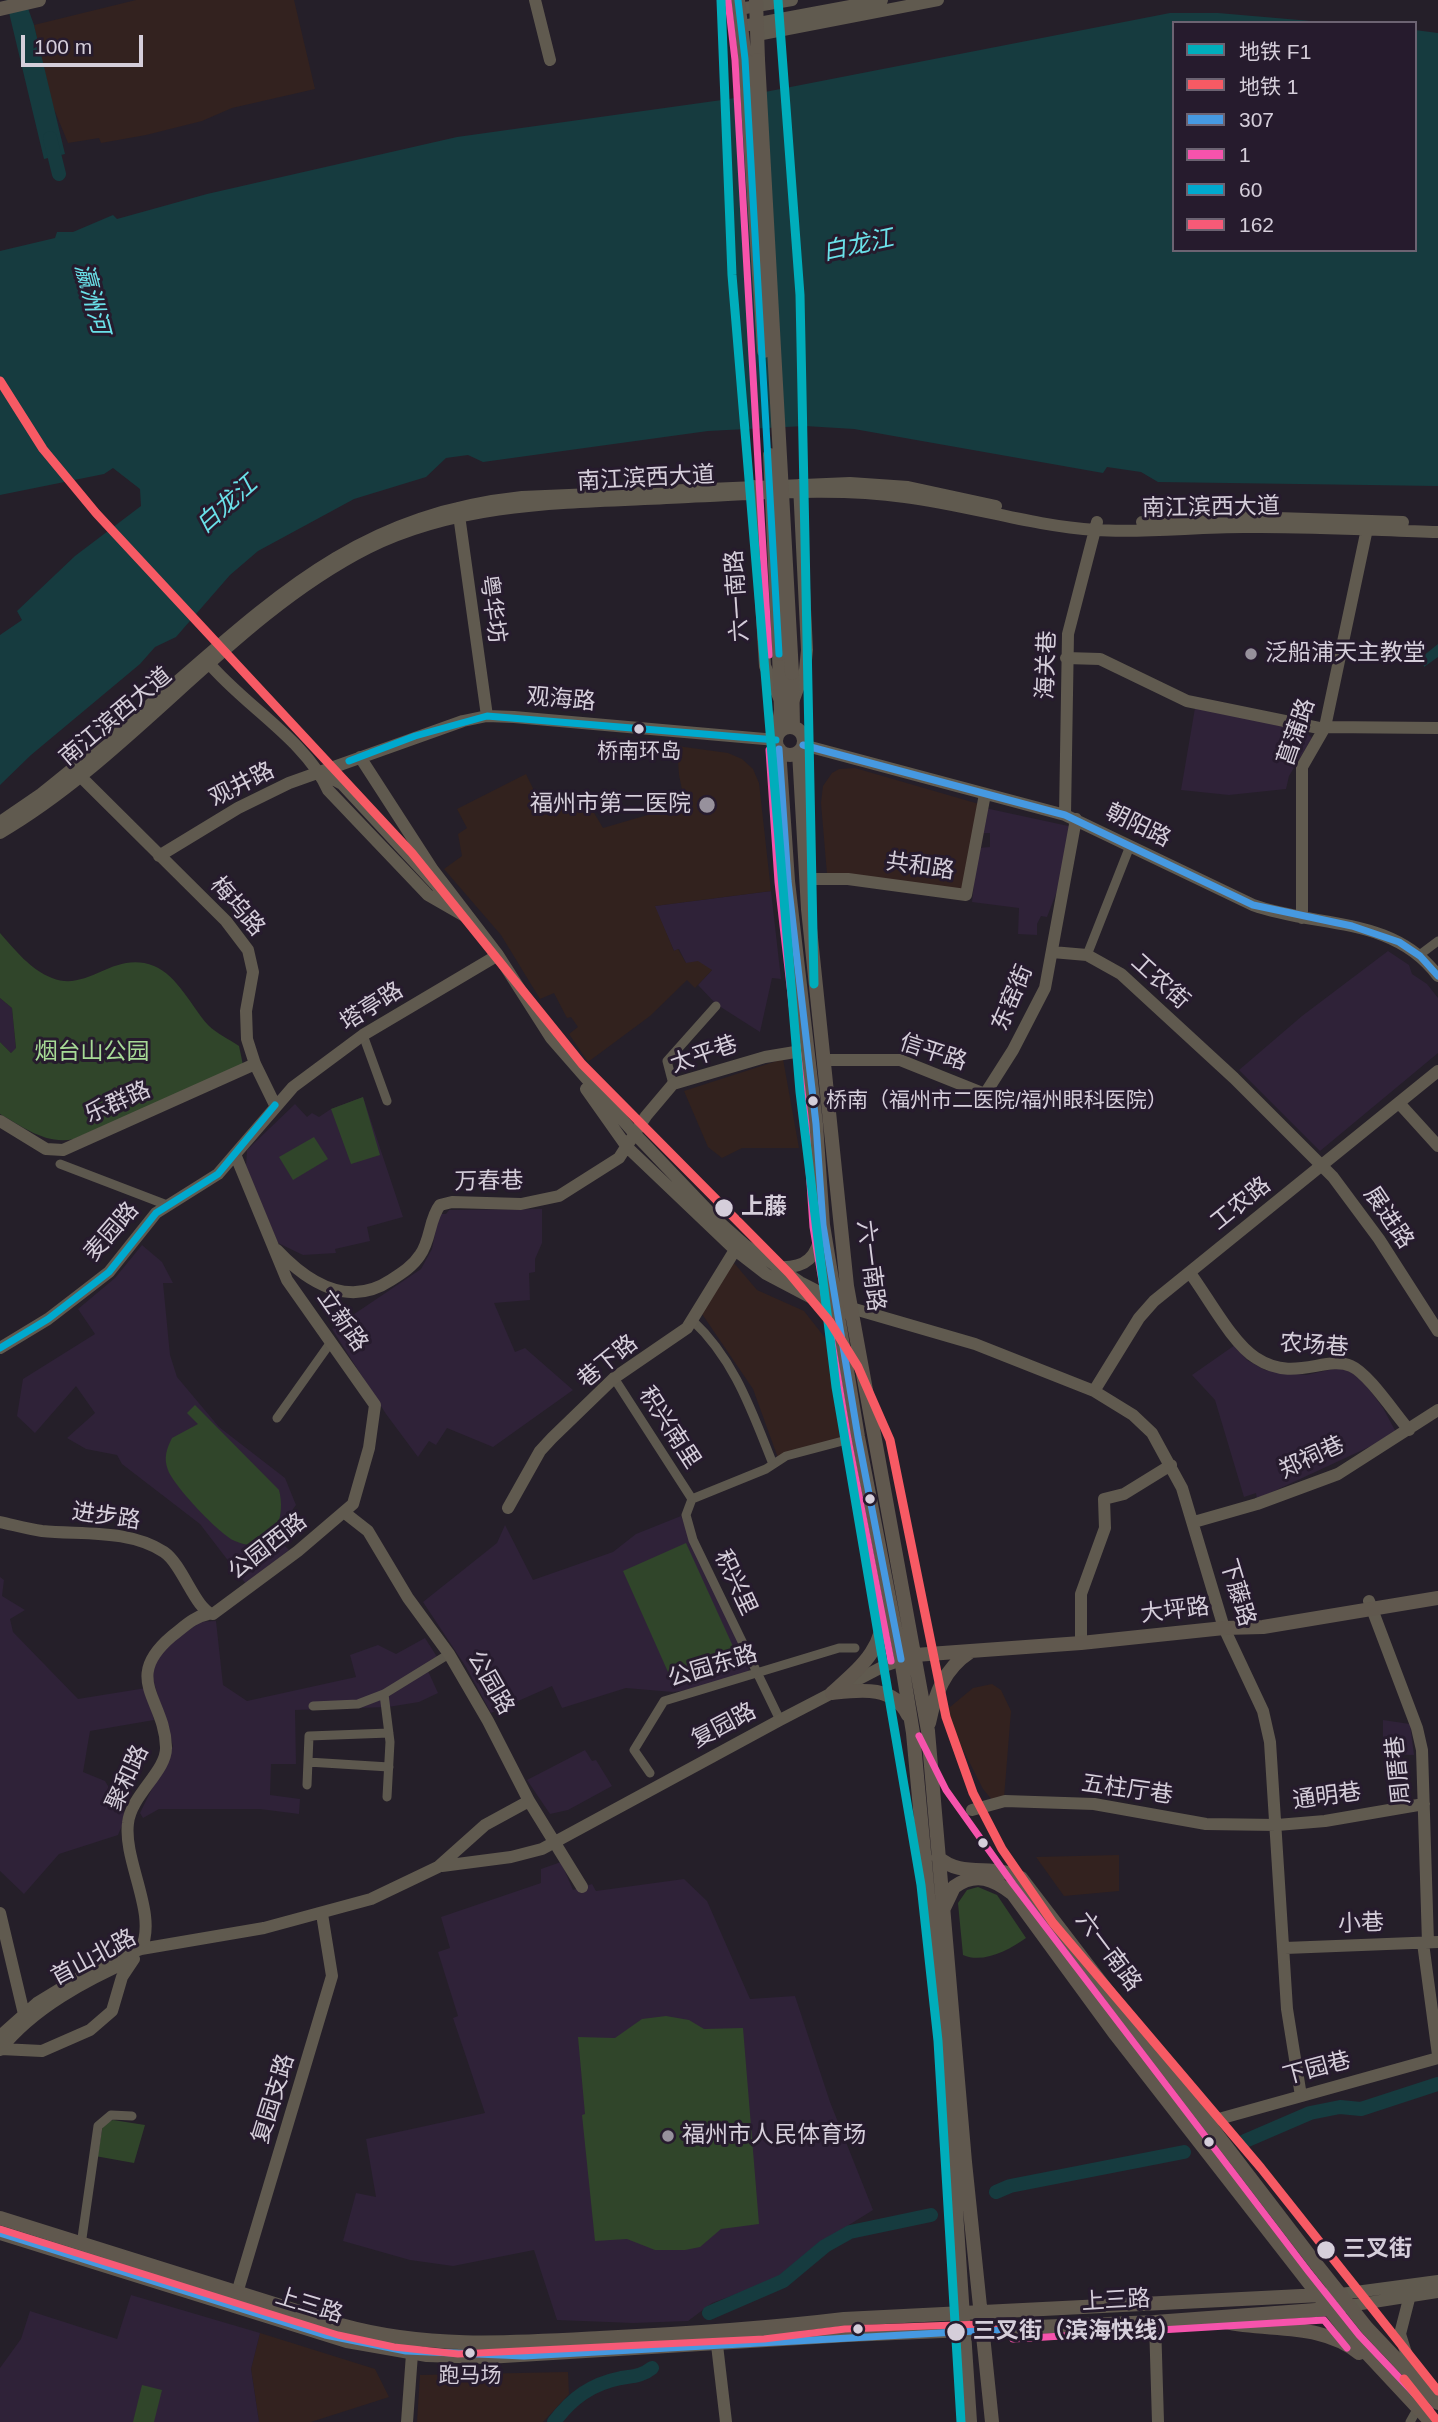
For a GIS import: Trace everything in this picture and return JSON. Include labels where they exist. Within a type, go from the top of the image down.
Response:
[{"type":"main road","points":[[4,8],[32,2]]},
{"type":"main road","points":[[752,59],[757,29],[756,3]]},
{"type":"main road","points":[[738,4],[741,26],[752,59]]},
{"type":"main road","name":"六一南路","points":[[752,59],[779,654],[793,727]]},
{"type":"main road","name":"六一南路","points":[[752,59],[792,673],[777,742],[788,881],[816,1124],[822,1225],[844,1309],[908,1657]]},
{"type":"main road","points":[[793,727],[803,735],[801,748],[786,754],[777,742],[783,729],[793,727]]},
{"type":"main road","name":"六一南路","points":[[801,748],[806,879],[858,1437],[887,1587],[908,1657]]},
{"type":"main road","points":[[832,1693],[862,1666],[878,1644],[884,1624],[887,1587]]},
{"type":"main road","points":[[1371,1605],[1438,1589]]},
{"type":"main road","points":[[1371,1605],[1438,1598]]},
{"type":"main road","name":"大坪路","points":[[908,1657],[1224,1628],[1371,1605]]},
{"type":"main road","points":[[928,1731],[935,1696],[943,1680],[957,1662],[970,1652]]},
{"type":"main road","points":[[908,1657],[911,1720],[953,2166],[970,2422]]},
{"type":"main road","points":[[908,1657],[928,1731],[942,1920],[992,2422]]},
{"type":"main road","points":[[832,1693],[862,1689],[885,1693],[905,1708],[911,1720]]},
{"type":"main road","name":"六一南路","points":[[938,1857],[957,1869],[1011,1872],[1021,1878],[1345,2300],[1438,2403]]},
{"type":"main road","name":"六一南路","points":[[942,1920],[946,1898],[960,1882],[982,1877],[998,1882],[1013,1894],[1116,2035],[1360,2348],[1396,2384]]},
{"type":"main road","name":"上三路","points":[[0,2218],[358,2330],[439,2343],[671,2334],[844,2319],[1325,2303]]},
{"type":"main road","name":"上三路","points":[[4,2235],[325,2335],[412,2354],[487,2357],[848,2335],[1155,2322],[1325,2303]]},
{"type":"main road","points":[[1325,2303],[1345,2300]]},
{"type":"main road","points":[[1206,2317],[1245,2326],[1305,2330],[1352,2347],[1396,2384],[1431,2422]]},
{"type":"street","points":[[535,0],[550,60]]},
{"type":"street","points":[[738,4],[792,0]]},
{"type":"street","points":[[757,29],[882,0]]},
{"type":"street","points":[[741,26],[757,29],[939,0]]},
{"type":"street","name":"南江滨西大道","points":[[0,822],[41,794],[294,594],[343,562],[402,533],[459,512],[799,488],[903,496],[1015,518],[1160,531],[1438,524]]},
{"type":"street","name":"六一南路","points":[[754,490],[765,666],[786,701],[805,670],[807,650],[799,488]]},
{"type":"street","name":"粤华坊","points":[[459,512],[487,716]]},
{"type":"street","name":"南江滨西大道","points":[[1368,525],[1438,532]]},
{"type":"street","name":"菖蒲路","points":[[1302,918],[1302,768],[1324,728],[1368,525]]},
{"type":"street","name":"海关巷","points":[[1071,817],[1066,658],[1071,618],[1096,526]]},
{"type":"street","points":[[1066,658],[1100,659],[1187,701],[1324,728],[1438,728]]},
{"type":"street","points":[[207,662],[228,687],[320,772],[342,784],[373,815],[425,878],[475,922]]},
{"type":"street","name":"南江滨西大道","points":[[0,833],[80,776],[207,662]]},
{"type":"street","name":"观海路","points":[[354,759],[415,736],[487,716],[777,742]]},
{"type":"street","name":"朝阳路","points":[[801,748],[1071,817],[1253,905],[1302,918],[1380,932],[1418,956],[1438,976]]},
{"type":"street","points":[[354,759],[498,954],[547,1033],[634,1133],[717,1220],[776,1267],[844,1309]]},
{"type":"street","name":"观井路","points":[[159,856],[238,808],[354,759]]},
{"type":"street","points":[[320,772],[328,790],[428,895],[475,922]]},
{"type":"street","name":"梅坞路","points":[[80,776],[226,921],[248,950],[253,972],[246,1012],[246,1033],[255,1064],[275,1105]]},
{"type":"street","name":"共和路","points":[[806,879],[848,879],[967,895],[985,794]]},
{"type":"street","points":[[373,815],[405,829]]},
{"type":"street","points":[[1052,952],[1071,817]]},
{"type":"street","points":[[1087,954],[1130,846]]},
{"type":"street","points":[[1418,956],[1438,941]]},
{"type":"street","name":"工农街","points":[[1052,952],[1087,954],[1126,978],[1322,1165]]},
{"type":"street","name":"东窑街","points":[[985,1094],[1041,997],[1052,952]]},
{"type":"street","points":[[498,954],[497,967],[543,1036],[557,1049],[627,1147],[735,1250],[766,1274],[844,1309]]},
{"type":"street","name":"塔亭路","points":[[275,1105],[293,1087],[363,1035],[498,954]]},
{"type":"street","points":[[673,1084],[667,1061],[716,1006]]},
{"type":"street","points":[[363,1035],[387,1101]]},
{"type":"street","name":"太平巷","points":[[627,1147],[634,1133],[673,1084],[765,1058],[807,1050]]},
{"type":"street","name":"信平路","points":[[824,1060],[900,1060],[985,1094]]},
{"type":"street","name":"乐群路","points":[[0,1121],[46,1149],[63,1150],[255,1064]]},
{"type":"street","name":"工农路","points":[[1094,1391],[1144,1311],[1438,1071]]},
{"type":"street","points":[[1399,1103],[1438,1146]]},
{"type":"street","name":"麦园路","points":[[0,1348],[48,1319],[109,1272],[151,1219],[167,1205],[214,1178],[275,1105]]},
{"type":"street","name":"万春巷","points":[[273,1245],[303,1273],[326,1288],[351,1294],[369,1292],[405,1271],[419,1258],[440,1205],[452,1202],[528,1203],[551,1199],[615,1161],[627,1147]]},
{"type":"street","name":"立新路","points":[[235,1154],[292,1288],[374,1405],[362,1481],[353,1504],[345,1513]]},
{"type":"street","points":[[60,1164],[167,1205]]},
{"type":"street","name":"展进路","points":[[1322,1165],[1379,1239],[1438,1332]]},
{"type":"street","points":[[776,1267],[796,1267],[811,1260],[819,1246],[822,1225]]},
{"type":"street","name":"巷下路","points":[[508,1508],[540,1451],[614,1378],[681,1334],[735,1250]]},
{"type":"street","name":"农场巷","points":[[1190,1273],[1241,1344],[1256,1358],[1296,1370],[1337,1364],[1352,1366],[1409,1430]]},
{"type":"street","name":"下藤路","points":[[844,1309],[975,1344],[1094,1391],[1139,1420],[1158,1442],[1171,1465],[1194,1522],[1224,1628],[1266,1722],[1274,1767],[1286,2009],[1301,2095]]},
{"type":"street","points":[[692,1320],[705,1332],[741,1383],[773,1464]]},
{"type":"street","points":[[277,1418],[331,1342]]},
{"type":"street","name":"积兴南里","points":[[614,1378],[692,1499]]},
{"type":"street","name":"郑祠巷","points":[[1194,1522],[1323,1481],[1438,1410]]},
{"type":"street","points":[[692,1499],[786,1456],[858,1437]]},
{"type":"street","points":[[1081,1643],[1082,1594],[1105,1528],[1104,1499],[1124,1494],[1171,1465]]},
{"type":"street","name":"积兴里","points":[[692,1499],[686,1511],[690,1532],[780,1720]]},
{"type":"street","name":"公园西路","points":[[212,1614],[345,1513]]},
{"type":"street","name":"公园路","points":[[345,1513],[368,1531],[408,1598],[449,1654],[488,1721],[529,1801],[582,1886]]},
{"type":"street","name":"进步路","points":[[0,1522],[39,1530],[119,1536],[155,1547],[176,1563],[212,1614]]},
{"type":"street","name":"周厝巷","points":[[1371,1605],[1418,1728],[1422,1750],[1438,2057]]},
{"type":"street","name":"聚和路","points":[[138,1954],[145,1923],[128,1822],[143,1788],[162,1763],[166,1746],[149,1683],[148,1664],[155,1650],[194,1618],[212,1614]]},
{"type":"street","name":"公园东路","points":[[650,1773],[634,1750],[664,1701],[839,1648],[855,1648]]},
{"type":"street","points":[[313,1706],[358,1704],[384,1694],[449,1654]]},
{"type":"street","name":"复园路","points":[[438,1867],[511,1857],[542,1849],[780,1720],[908,1657]]},
{"type":"street","points":[[384,1694],[389,1733],[387,1797]]},
{"type":"street","points":[[307,1784],[309,1735],[389,1733]]},
{"type":"street","points":[[308,1762],[389,1767]]},
{"type":"street","points":[[322,1914],[371,1899],[438,1867],[485,1825],[529,1801]]},
{"type":"street","name":"五柱厅巷","points":[[972,1810],[1005,1801],[1094,1804],[1206,1824],[1278,1825]]},
{"type":"street","name":"通明巷","points":[[1278,1825],[1325,1821],[1424,1804]]},
{"type":"street","points":[[0,1913],[24,2014]]},
{"type":"street","name":"首山北路","points":[[0,2045],[24,2014],[81,1975],[162,1945],[247,1931],[322,1914]]},
{"type":"street","name":"复园支路","points":[[237,2293],[332,1976],[322,1914]]},
{"type":"street","name":"小巷","points":[[1285,1948],[1430,1943]]},
{"type":"street","points":[[0,2045],[42,2051],[90,2030],[112,2011],[122,1977],[138,1954]]},
{"type":"street","name":"首山北路","points":[[0,2045],[34,2016],[85,1983],[138,1954]]},
{"type":"street","name":"下园巷","points":[[1208,2122],[1438,2057]]},
{"type":"street","points":[[81,2245],[98,2126],[111,2115],[132,2116]]},
{"type":"street","points":[[0,2212],[30,2222],[43,2231]]},
{"type":"street","points":[[1345,2300],[1438,2281]]},
{"type":"street","points":[[1345,2300],[1438,2292]]},
{"type":"street","points":[[1410,2295],[1400,2334],[1414,2378]]},
{"type":"street","points":[[1155,2322],[1157,2422]]},
{"type":"street","points":[[717,2345],[726,2422]]},
{"type":"street","points":[[407,2422],[412,2354]]},
{"type":"street","points":[[1410,2422],[1419,2406]]},
{"type":"shaded area","points":[[136,0],[294,0],[315,89],[232,108],[202,121],[146,135],[101,143],[99,138],[68,143],[52,104],[34,25]]},
{"type":"shaded area","points":[[1195,708],[1302,728],[1312,738],[1289,776],[1286,789],[1229,795],[1181,790]]},
{"type":"shaded area","points":[[677,746],[728,753],[742,759],[753,769],[759,783],[771,891],[655,906],[674,951],[678,949],[686,963],[698,961],[712,970],[695,988],[687,980],[650,1016],[588,1062],[569,1034],[578,1027],[571,1017],[567,1018],[554,993],[540,999],[501,935],[444,869],[462,856],[458,834],[467,828],[457,809],[526,774],[541,805],[590,806],[603,828],[685,804]]},
{"type":"shaded area","points":[[855,768],[979,804],[964,891],[827,874],[821,803],[823,786],[832,773],[839,769]]},
{"type":"shaded area","points":[[985,808],[1073,827],[1061,881],[1047,917],[1041,916],[1037,924],[1037,935],[1018,934],[1019,908],[972,902],[978,848],[990,847],[990,833],[979,833]]},
{"type":"shaded area","points":[[771,891],[781,979],[772,978],[760,1032],[716,1004],[698,985],[712,970],[686,963],[679,949],[674,951],[654,906]]},
{"type":"shaded area","points":[[1388,951],[1409,965],[1412,974],[1427,984],[1438,998],[1438,1053],[1320,1151],[1239,1070],[1302,1016]]},
{"type":"shaded area","points":[[0,998],[12,1008],[16,1049],[11,1053],[0,1042]]},
{"type":"shaded area","points":[[783,1059],[799,1148],[742,1148],[722,1158],[708,1147],[684,1091]]},
{"type":"shaded area","points":[[363,1097],[403,1217],[367,1227],[370,1241],[335,1249],[336,1253],[303,1255],[278,1243],[246,1167],[247,1150],[295,1104],[307,1117],[312,1113],[319,1117],[331,1109]]},
{"type":"shaded area","points":[[542,1209],[542,1243],[535,1259],[535,1272],[529,1273],[530,1300],[494,1303],[515,1352],[525,1348],[573,1390],[493,1447],[447,1428],[436,1445],[429,1441],[418,1457],[386,1414],[332,1329],[421,1269],[432,1249],[439,1214],[446,1214],[449,1210]]},
{"type":"shaded area","points":[[142,1245],[162,1262],[173,1283],[163,1283],[170,1355],[177,1377],[219,1427],[285,1478],[296,1505],[274,1535],[289,1550],[246,1584],[200,1524],[122,1464],[117,1455],[86,1449],[67,1438],[95,1413],[76,1386],[35,1433],[17,1416],[23,1379],[95,1334],[78,1309],[115,1278]]},
{"type":"shaded area","points":[[734,1263],[757,1290],[804,1311],[826,1339],[840,1438],[778,1458],[753,1389],[700,1311],[722,1274]]},
{"type":"shaded area","points":[[1235,1345],[1247,1360],[1265,1370],[1306,1375],[1342,1367],[1361,1378],[1383,1408],[1397,1434],[1257,1499],[1256,1493],[1244,1497],[1215,1400],[1192,1375]]},
{"type":"shaded area","points":[[681,1516],[749,1666],[748,1674],[703,1688],[673,1692],[626,1688],[562,1708],[552,1686],[491,1713],[466,1667],[423,1602],[497,1543],[505,1525],[533,1580],[613,1552],[636,1534]]},
{"type":"shaded area","points":[[0,1577],[4,1580],[2,1596],[25,1610],[10,1619],[13,1632],[78,1699],[146,1688],[154,1720],[90,1731],[83,1772],[105,1781],[126,1816],[118,1835],[59,1854],[24,1894],[0,1871]]},
{"type":"shaded area","points":[[216,1621],[223,1685],[247,1701],[356,1677],[350,1655],[378,1645],[396,1654],[425,1638],[441,1663],[428,1671],[438,1693],[419,1702],[388,1707],[295,1710],[296,1764],[271,1764],[270,1795],[300,1799],[299,1814],[260,1809],[159,1809],[143,1818],[140,1813],[173,1746],[152,1676],[152,1662],[193,1622]]},
{"type":"shaded area","points":[[992,1684],[1001,1690],[1011,1711],[1004,1798],[993,1801],[983,1789],[944,1712],[973,1688]]},
{"type":"shaded area","points":[[1383,1720],[1410,1724],[1414,1755],[1383,1754]]},
{"type":"shaded area","points":[[585,1750],[592,1761],[596,1760],[612,1786],[568,1810],[550,1814],[527,1780]]},
{"type":"shaded area","points":[[1119,1855],[1119,1891],[1064,1896],[1036,1857]]},
{"type":"shaded area","points":[[561,1862],[573,1890],[592,1884],[596,1891],[684,1879],[707,1901],[750,1999],[795,1996],[830,2102],[873,2210],[823,2241],[780,2278],[712,2303],[688,2321],[633,2323],[557,2320],[534,2250],[453,2266],[410,2260],[343,2241],[356,2193],[376,2197],[366,2139],[485,2113],[453,2018],[458,2016],[438,1952],[450,1948],[441,1917],[541,1883],[541,1869]]},
{"type":"shaded area","points":[[131,2295],[260,2333],[251,2369],[259,2422],[0,2422],[0,2368],[21,2339],[30,2311],[117,2339]]},
{"type":"shaded area","points":[[260,2333],[375,2369],[389,2397],[311,2422],[259,2422],[251,2369]]},
{"type":"shaded area","points":[[568,2372],[569,2394],[543,2422],[417,2422],[420,2375]]},
{"type":"green space","name":"烟台山公园","points":[[0,933],[37,970],[65,981],[89,977],[126,963],[139,963],[162,970],[177,984],[208,1025],[239,1046],[243,1065],[74,1139],[44,1137],[26,1129],[0,1114],[0,1042],[11,1053],[16,1048],[12,1008],[0,998]]},
{"type":"green space","points":[[363,1097],[380,1155],[351,1164],[331,1109]]},
{"type":"green space","points":[[314,1137],[328,1159],[293,1180],[279,1157]]},
{"type":"green space","points":[[195,1405],[279,1490],[281,1513],[274,1533],[267,1540],[248,1545],[228,1537],[178,1487],[168,1470],[167,1449],[172,1438],[198,1424],[187,1413]]},
{"type":"green space","points":[[686,1543],[736,1653],[672,1681],[623,1571]]},
{"type":"green space","points":[[978,1887],[997,1895],[1026,1938],[1004,1951],[979,1958],[963,1955],[958,1903],[967,1890]]},
{"type":"green space","name":"福州市人民体育场","points":[[666,2016],[689,2020],[704,2029],[743,2028],[759,2224],[721,2229],[700,2247],[685,2250],[655,2250],[627,2239],[595,2241],[582,2115],[585,2114],[578,2037],[615,2038],[642,2019]]},
{"type":"green space","points":[[113,2120],[145,2125],[134,2163],[95,2156],[98,2154],[103,2124]]},
{"type":"green space","points":[[142,2385],[162,2390],[154,2422],[133,2422]]},
{"type":"water","points":[[6,0],[25,0],[34,25],[65,154],[44,159]]},
{"type":"water","name":"白龙江","points":[[1170,13],[1218,13],[1311,21],[1172,21],[1172,252],[1417,252],[1417,30],[1438,33],[1438,486],[1158,482],[1141,472],[1107,467],[1103,473],[854,429],[805,426],[708,431],[483,462],[468,455],[446,458],[426,477],[354,499],[258,551],[230,575],[176,637],[155,647],[140,664],[31,755],[0,785],[0,635],[22,620],[17,611],[75,556],[141,506],[140,489],[113,468],[104,474],[0,495],[0,251],[55,238],[57,232],[73,232],[113,215],[117,219],[207,194],[457,137],[729,99]]},
{"type":"water","points":[[1438,644],[1438,657],[1424,667],[1422,657]]},
{"type":"waterway","name":"瀛洲河","points":[[50,138],[59,174]]},
{"type":"waterway","points":[[1245,2141],[1310,2113],[1340,2107],[1361,2109],[1438,2084]]},
{"type":"waterway","points":[[996,2192],[1010,2186],[1184,2152]]},
{"type":"waterway","points":[[709,2313],[783,2281],[825,2246],[850,2232],[931,2215]]},
{"type":"waterway","points":[[554,2422],[575,2399],[591,2388],[641,2374],[652,2368]]},
{"type":"metro line","name":"F1","points":[[721,0],[732,275],[800,1092],[836,1387],[921,1885],[938,2041],[961,2422]]},
{"type":"metro line","name":"F1","points":[[778,0],[800,295],[814,984]]},
{"type":"metro line","name":"1","points":[[0,381],[43,449],[96,513],[412,853],[582,1064],[789,1273],[830,1322],[858,1367],[890,1440],[946,1717],[973,1793],[1002,1849],[1053,1923],[1261,2168],[1438,2391]]},
{"type":"metro line","name":"1","points":[[1404,2379],[1438,2422]]},
{"type":"transit line","name":"60","points":[[738,0],[745,59],[779,654]]},
{"type":"transit line","name":"1","points":[[728,1],[735,60],[769,655]]},
{"type":"transit line","name":"60","points":[[349,761],[415,736],[487,716],[776,740]]},
{"type":"transit line","name":"307","points":[[803,745],[1065,815],[1253,905],[1352,926],[1399,942],[1420,956],[1438,976]]},
{"type":"transit line","name":"307","points":[[779,749],[788,881],[816,1124],[823,1225],[858,1437],[901,1659]]},
{"type":"transit line","name":"1","points":[[769,750],[778,882],[806,1125],[813,1227],[848,1439],[891,1661]]},
{"type":"transit line","name":"60","points":[[0,1348],[48,1319],[109,1272],[156,1213],[218,1174],[275,1105]]},
{"type":"transit line","name":"1","points":[[919,1736],[946,1790],[1013,1884],[1308,2271],[1359,2335],[1430,2410]]},
{"type":"transit line","name":"162","points":[[0,2229],[338,2335],[394,2347],[458,2354],[764,2339],[845,2329],[1010,2323]]},
{"type":"transit line","name":"307","points":[[0,2233],[325,2335],[406,2351],[524,2356],[1012,2329]]},
{"type":"transit line","name":"1","points":[[1013,2339],[1324,2320],[1347,2348]]},
{"type":"place","name":"泛船浦天主教堂","points":[[1251,654]]},
{"type":"place","name":"桥南环岛","points":[[639,729]]},
{"type":"place","name":"福州市第二医院","points":[[707,805]]},
{"type":"place","name":"桥南（福州市二医院/福州眼科医院）","points":[[813,1101]]},
{"type":"place","name":"上藤","points":[[724,1208]]},
{"type":"place","name":"福州市人民体育场","points":[[668,2136]]},
{"type":"place","name":"三叉街","points":[[1326,2250]]},
{"type":"place","name":"三叉街（滨海快线）","points":[[956,2332]]},
{"type":"place","name":"跑马场","points":[[470,2353]]}]
